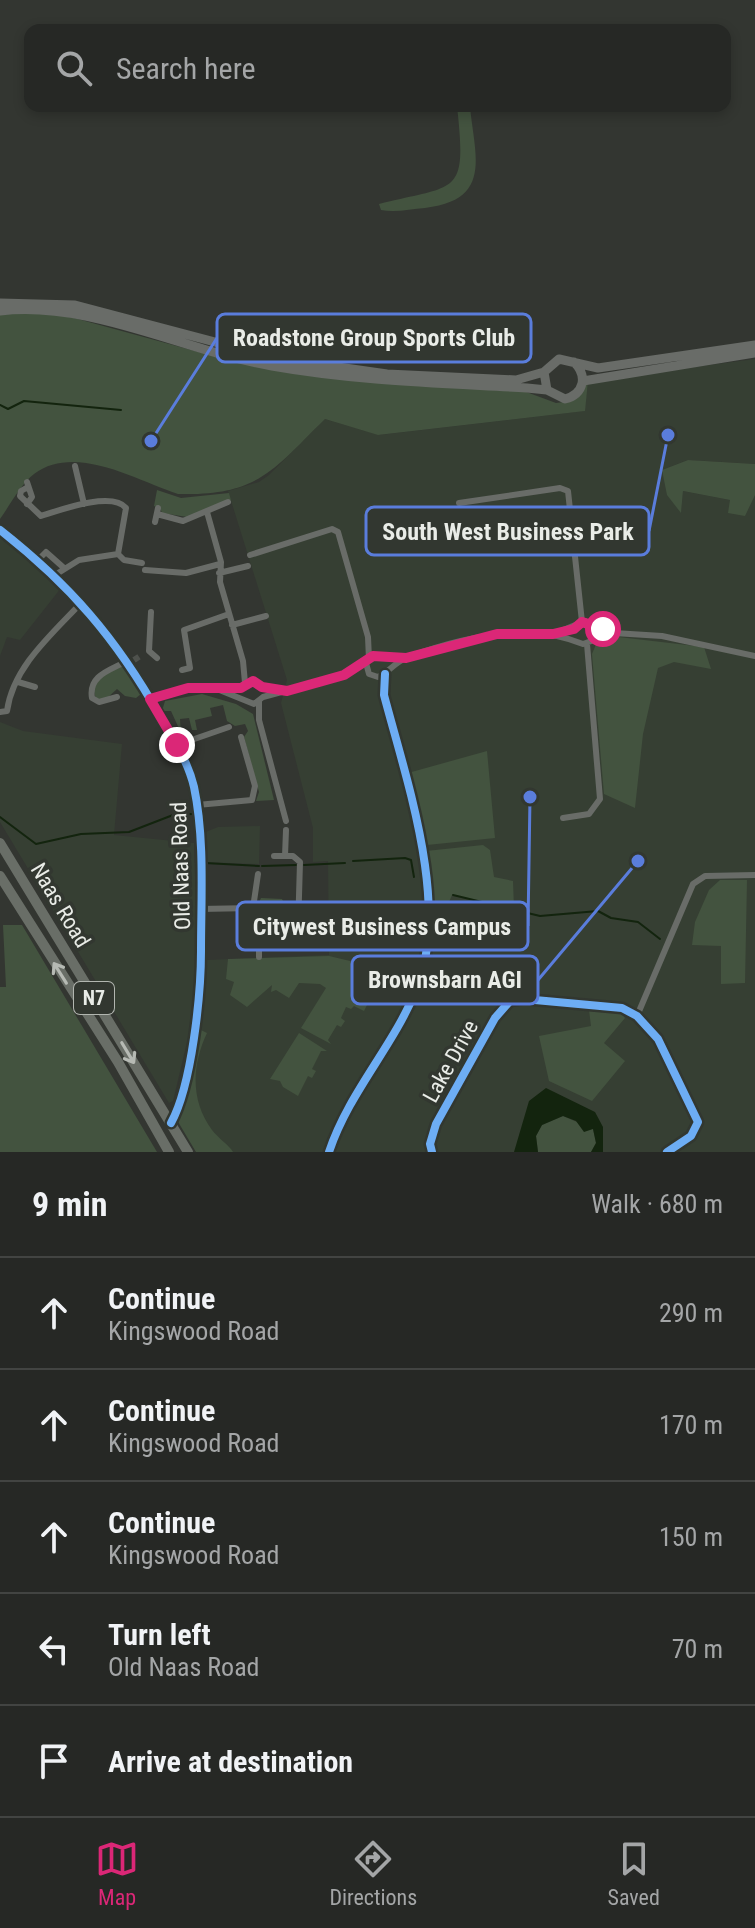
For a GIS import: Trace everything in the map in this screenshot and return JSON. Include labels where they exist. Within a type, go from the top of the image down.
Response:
[{"type":"highway","name":"Naas Road","points":[[0,843],[188,1152]]},
{"type":"highway","name":"Naas Road","points":[[0,876],[118,1062],[166,1152]]},
{"type":"main road","points":[[0,303],[75,305],[275,358],[387,374],[516,380],[544,372],[559,359],[598,368],[755,345]]},
{"type":"main road","points":[[0,311],[30,309],[77,314],[223,355],[331,375],[547,390],[565,399],[577,393],[583,381],[581,371],[574,362]]},
{"type":"main road","points":[[583,381],[755,353]]},
{"type":"main road","points":[[544,372],[547,390]]},
{"type":"street","points":[[75,466],[84,504]]},
{"type":"street","points":[[28,484],[32,497],[27,504],[41,516],[84,504],[115,502],[125,506],[118,554]]},
{"type":"street","points":[[459,503],[560,488],[568,491],[582,622]]},
{"type":"street","points":[[155,522],[157,511],[183,521],[228,502]]},
{"type":"street","points":[[207,512],[220,564],[219,573],[243,661],[253,681],[262,687],[287,691]]},
{"type":"street","points":[[250,555],[332,529],[338,532],[368,637],[371,676],[384,695]]},
{"type":"street","name":"Old Naas Road","points":[[0,530],[55,575],[133,660],[150,699],[191,774],[197,805],[201,975],[195,1022],[178,1104],[171,1123]]},
{"type":"street","points":[[41,557],[46,552],[64,568]]},
{"type":"street","points":[[118,554],[124,560],[162,571],[186,573],[220,564]]},
{"type":"street","points":[[55,575],[87,557],[118,554]]},
{"type":"street","points":[[162,571],[163,560]]},
{"type":"street","points":[[219,573],[248,566]]},
{"type":"street","points":[[0,712],[7,711],[11,689],[38,646],[82,602]]},
{"type":"street","points":[[149,651],[151,612]]},
{"type":"street","points":[[182,670],[190,668],[184,630],[229,614]]},
{"type":"street","points":[[232,625],[266,616]]},
{"type":"street","points":[[582,622],[614,633],[662,636],[755,656]]},
{"type":"street","points":[[553,634],[574,629],[582,622]]},
{"type":"street","points":[[594,627],[595,637]]},
{"type":"street","points":[[574,629],[575,639]]},
{"type":"street","points":[[587,644],[595,637],[614,633]]},
{"type":"street","points":[[344,675],[371,676],[386,671],[406,658],[497,634],[553,634],[587,644]]},
{"type":"street","points":[[329,1152],[353,1097],[416,992],[423,969],[427,900],[423,849],[384,695],[386,671],[381,656],[368,637]]},
{"type":"street","points":[[563,818],[589,814],[600,799],[587,644]]},
{"type":"street","points":[[117,697],[99,702],[92,698],[92,685],[98,676],[149,651]]},
{"type":"street","points":[[149,651],[157,658]]},
{"type":"street","points":[[251,704],[344,675],[381,656],[406,658]]},
{"type":"street","points":[[243,661],[242,689],[259,720],[286,821]]},
{"type":"street","points":[[150,699],[188,688],[242,689],[253,681]]},
{"type":"street","points":[[18,682],[35,687]]},
{"type":"street","points":[[259,720],[262,687]]},
{"type":"street","points":[[205,724],[209,735]]},
{"type":"street","points":[[177,745],[229,727]]},
{"type":"street","points":[[197,805],[252,800],[255,786],[241,737]]},
{"type":"street","points":[[285,856],[286,830]]},
{"type":"street","points":[[274,856],[293,856],[300,862],[299,941]]},
{"type":"street","points":[[253,908],[258,874]]},
{"type":"street","points":[[667,1152],[691,1136],[698,1122],[658,1039],[637,1016],[693,884],[705,876],[755,875]]},
{"type":"street","points":[[200,909],[253,908],[258,913],[259,957]]},
{"type":"street","points":[[260,932],[298,930]]},
{"type":"street","name":"Lake Drive","points":[[432,1152],[430,1144],[436,1124],[495,1018],[510,1001],[524,999],[615,1007],[637,1016]]},
{"type":"shaded area","points":[[458,112],[471,112],[475,172],[471,185],[462,195],[447,203],[425,208],[381,210],[379,204],[426,193],[451,182],[458,172]]},
{"type":"shaded area","points":[[33,311],[74,318],[228,360],[521,390],[556,403],[571,401],[588,381],[585,411],[378,435],[325,419],[262,477],[246,485],[205,493],[178,494],[87,463],[51,465],[29,478],[0,519],[0,315]]},
{"type":"shaded area","points":[[755,359],[755,464],[688,460],[662,470],[681,511],[683,491],[730,500],[747,495],[755,488],[755,1152],[196,1152],[177,1120],[207,960],[329,955],[328,861],[313,862],[313,828],[281,703],[287,680],[228,491],[259,482],[269,475],[325,419],[379,435],[584,411],[588,381]]},
{"type":"shaded area","points":[[688,460],[755,464],[755,495],[745,516],[728,513],[730,500],[683,491],[681,513],[667,495],[662,470]]},
{"type":"shaded area","points":[[157,490],[181,498],[229,493],[231,500],[187,517],[162,513],[160,508],[154,506]]},
{"type":"shaded area","points":[[0,536],[61,588],[20,640],[7,637],[0,656]]},
{"type":"shaded area","points":[[610,636],[704,647],[711,669],[674,662],[658,668],[643,734],[635,808],[604,794],[592,654],[597,642]]},
{"type":"shaded area","points":[[123,666],[141,694],[136,698],[125,696],[117,689],[105,700],[96,699],[93,688],[102,676]]},
{"type":"shaded area","points":[[202,694],[236,704],[253,714],[274,800],[256,801],[259,792],[244,737],[248,731],[245,724],[235,726],[227,721],[223,705],[210,708],[212,716],[195,720],[197,730],[192,730],[189,718],[180,719],[181,733],[171,711],[162,711],[165,701]]},
{"type":"shaded area","points":[[0,722],[23,731],[122,744],[114,835],[194,843],[198,977],[192,1021],[173,1101],[169,1103],[0,822]]},
{"type":"shaded area","points":[[487,751],[495,838],[427,845],[408,773]]},
{"type":"shaded area","points":[[260,826],[259,864],[203,862],[203,833],[218,827]]},
{"type":"shaded area","points":[[483,845],[490,850],[494,877],[513,881],[514,909],[452,895],[449,902],[434,908],[426,851]]},
{"type":"shaded area","points":[[720,880],[747,880],[745,983],[721,984],[721,946],[692,945],[695,922],[709,890]]},
{"type":"shaded area","points":[[261,898],[282,899],[285,905],[294,905],[292,928],[262,927],[257,907]]},
{"type":"shaded area","points":[[3,925],[22,925],[157,1152],[0,1152],[0,987],[6,987]]},
{"type":"shaded area","points":[[329,956],[384,969],[379,978],[362,967],[357,978],[367,984],[372,995],[364,1011],[354,1006],[351,1009],[346,1007],[341,1018],[345,1021],[341,1027],[337,1025],[328,1040],[331,1044],[301,1028],[326,988],[320,984],[299,983],[289,998],[276,990],[271,992],[272,985],[247,1007],[230,995],[234,982],[226,979],[228,959]]},
{"type":"shaded area","points":[[589,1010],[621,1013],[625,1018],[604,1043],[625,1061],[592,1101],[549,1081],[539,1036],[591,1026]]},
{"type":"shaded area","points":[[197,1028],[207,1033],[196,1070],[200,1107],[212,1130],[233,1152],[196,1152],[177,1120]]},
{"type":"shaded area","points":[[299,1033],[327,1051],[321,1051],[312,1069],[316,1071],[312,1078],[308,1076],[298,1096],[283,1087],[280,1081],[270,1079]]},
{"type":"shaded area","points":[[546,1088],[595,1112],[603,1127],[603,1152],[591,1152],[596,1143],[593,1129],[584,1132],[576,1121],[563,1116],[542,1125],[536,1136],[538,1152],[514,1152],[529,1101]]},
{"type":"shaded area","points":[[563,1116],[593,1129],[596,1143],[591,1152],[538,1152],[536,1136],[542,1125]]},
{"type":"waterway","points":[[0,405],[8,409],[24,401],[121,410]]},
{"type":"waterway","points":[[0,817],[36,844],[81,834],[129,832],[173,815],[192,814]]},
{"type":"waterway","points":[[353,861],[405,858],[411,860],[414,877]]},
{"type":"waterway","points":[[205,863],[259,866]]},
{"type":"waterway","points":[[304,865],[345,863]]},
{"type":"waterway","points":[[262,866],[296,865]]},
{"type":"waterway","points":[[453,895],[540,916],[598,911],[611,918],[638,922],[660,939]]},
{"type":"tunnel","points":[[134,660],[140,656]]},
{"type":"cycle path","points":[[0,530],[70,592],[108,637],[180,750],[194,787],[201,848],[201,969],[190,1063],[171,1123]]},
{"type":"cycle path","points":[[329,1152],[348,1109],[406,1011],[426,957],[429,921],[427,882],[413,803],[384,695],[385,674]]},
{"type":"cycle path","points":[[432,1152],[430,1144],[436,1124],[495,1018],[510,1001],[524,999],[622,1008],[637,1016],[658,1039],[698,1122],[691,1136],[667,1152]]},
{"type":"place","name":"South West Business Park","points":[[668,435]]},
{"type":"place","name":"Roadstone Group Sports Club","points":[[151,441]]},
{"type":"place","name":"Citywest Business Campus","points":[[530,797]]},
{"type":"place","name":"Brownsbarn AGI","points":[[638,861]]},
{"type":"route","points":[[177,745],[150,699],[188,688],[241,688],[247,681],[287,691],[344,675],[373,656],[406,658],[497,634],[553,634],[574,629],[582,622],[603,629]]}]
